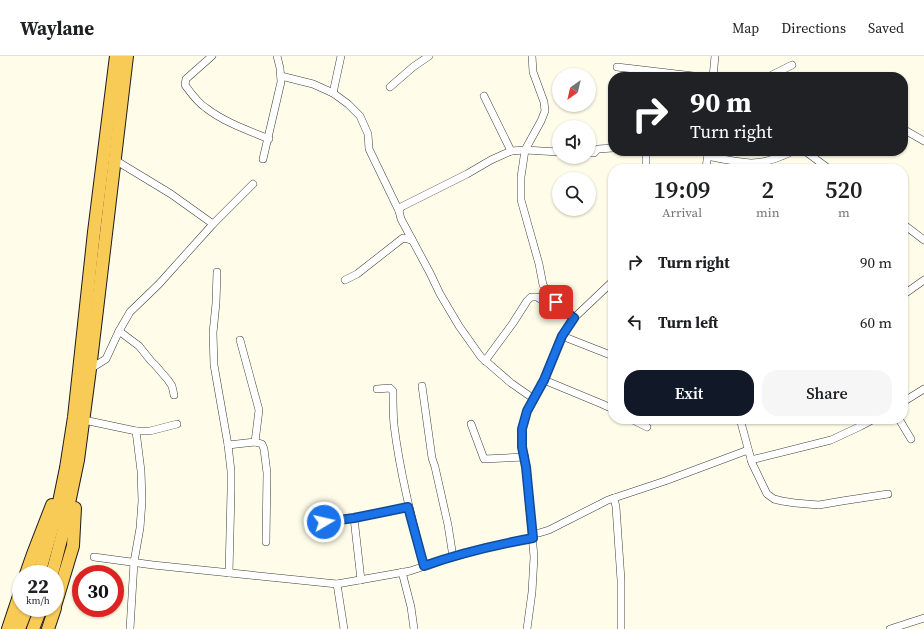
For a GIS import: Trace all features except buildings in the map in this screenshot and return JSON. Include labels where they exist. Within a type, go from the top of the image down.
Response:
[{"type":"highway","points":[[42,565],[58,507],[74,417],[94,232],[116,56]]},
{"type":"highway","points":[[55,565],[64,532],[84,420],[127,56]]},
{"type":"highway","points":[[64,575],[72,546],[78,460]]},
{"type":"highway","points":[[29,565],[66,468]]},
{"type":"highway","points":[[8,629],[12,617]]},
{"type":"highway","points":[[19,629],[24,617]]},
{"type":"highway","points":[[33,629],[38,617]]},
{"type":"highway","points":[[48,629],[52,617]]},
{"type":"street","points":[[212,56],[186,79],[185,85],[197,101],[218,117],[269,139]]},
{"type":"street","points":[[263,159],[282,82],[277,56]]},
{"type":"street","points":[[333,93],[341,56]]},
{"type":"street","points":[[390,87],[413,67],[429,56]]},
{"type":"street","points":[[532,56],[533,72],[544,102],[545,111],[525,150],[521,177],[521,200],[539,264],[543,285],[561,308],[574,318]]},
{"type":"street","points":[[713,72],[715,56]]},
{"type":"street","points":[[777,72],[792,64]]},
{"type":"street","points":[[617,67],[648,72]]},
{"type":"street","points":[[281,76],[313,84],[333,93],[348,104],[360,116],[368,134],[369,149],[399,211],[401,219],[455,320],[481,357],[511,383],[534,399]]},
{"type":"street","points":[[484,96],[511,151]]},
{"type":"street","points":[[908,132],[924,141]]},
{"type":"street","points":[[596,151],[598,149],[608,148]]},
{"type":"street","points":[[399,211],[401,207],[511,151],[525,150],[552,152]]},
{"type":"street","points":[[715,156],[728,160],[752,163],[767,161],[780,156]]},
{"type":"street","points":[[812,156],[822,164]]},
{"type":"street","points":[[115,160],[171,194],[213,224]]},
{"type":"street","points":[[90,369],[106,359],[130,312],[159,284],[213,224],[253,184]]},
{"type":"street","points":[[908,228],[924,240]]},
{"type":"street","points":[[345,280],[357,274],[403,238],[412,240]]},
{"type":"street","points":[[217,272],[213,333],[214,365],[231,471],[229,573]]},
{"type":"street","points":[[908,291],[924,280]]},
{"type":"street","points":[[527,629],[532,592],[534,557],[526,467],[522,447],[522,429],[527,411],[544,380],[562,336],[574,318],[608,286]]},
{"type":"street","points":[[485,361],[527,301],[532,297],[537,297],[547,303],[556,302]]},
{"type":"street","points":[[120,331],[139,346],[160,370],[172,386],[174,395]]},
{"type":"street","points":[[562,336],[608,354]]},
{"type":"street","points":[[240,340],[259,410],[255,442]]},
{"type":"street","points":[[544,380],[608,407]]},
{"type":"street","points":[[422,386],[432,458],[448,525],[453,557]]},
{"type":"street","points":[[377,389],[390,388],[393,391],[396,443],[408,507],[424,566]]},
{"type":"street","points":[[908,399],[924,388]]},
{"type":"street","points":[[84,420],[136,431],[150,431],[177,424]]},
{"type":"street","points":[[471,424],[484,459],[524,457]]},
{"type":"street","points":[[641,424],[647,427]]},
{"type":"street","points":[[741,424],[751,460],[767,494],[774,498],[782,501],[806,505],[820,505],[888,494]]},
{"type":"street","points":[[751,460],[832,440],[865,424]]},
{"type":"street","points":[[902,424],[911,439]]},
{"type":"street","points":[[130,629],[134,562],[140,528],[142,501],[141,471],[136,431]]},
{"type":"street","points":[[228,445],[255,442],[262,444],[267,473],[266,542]]},
{"type":"street","points":[[94,557],[337,584],[410,571],[489,546],[549,530],[608,500],[748,450]]},
{"type":"street","points":[[614,498],[616,507],[621,580],[621,629]]},
{"type":"street","points":[[324,522],[354,518],[408,507]]},
{"type":"street","points":[[354,518],[361,580]]},
{"type":"street","points":[[402,572],[411,607],[414,629]]},
{"type":"street","points":[[337,584],[344,629]]},
{"type":"street","points":[[890,629],[924,618]]},
{"type":"route","points":[[324,522],[354,518],[408,507],[424,566],[489,546],[533,538],[526,467],[522,447],[522,429],[527,411],[544,380],[562,336],[574,318],[556,302]]}]
